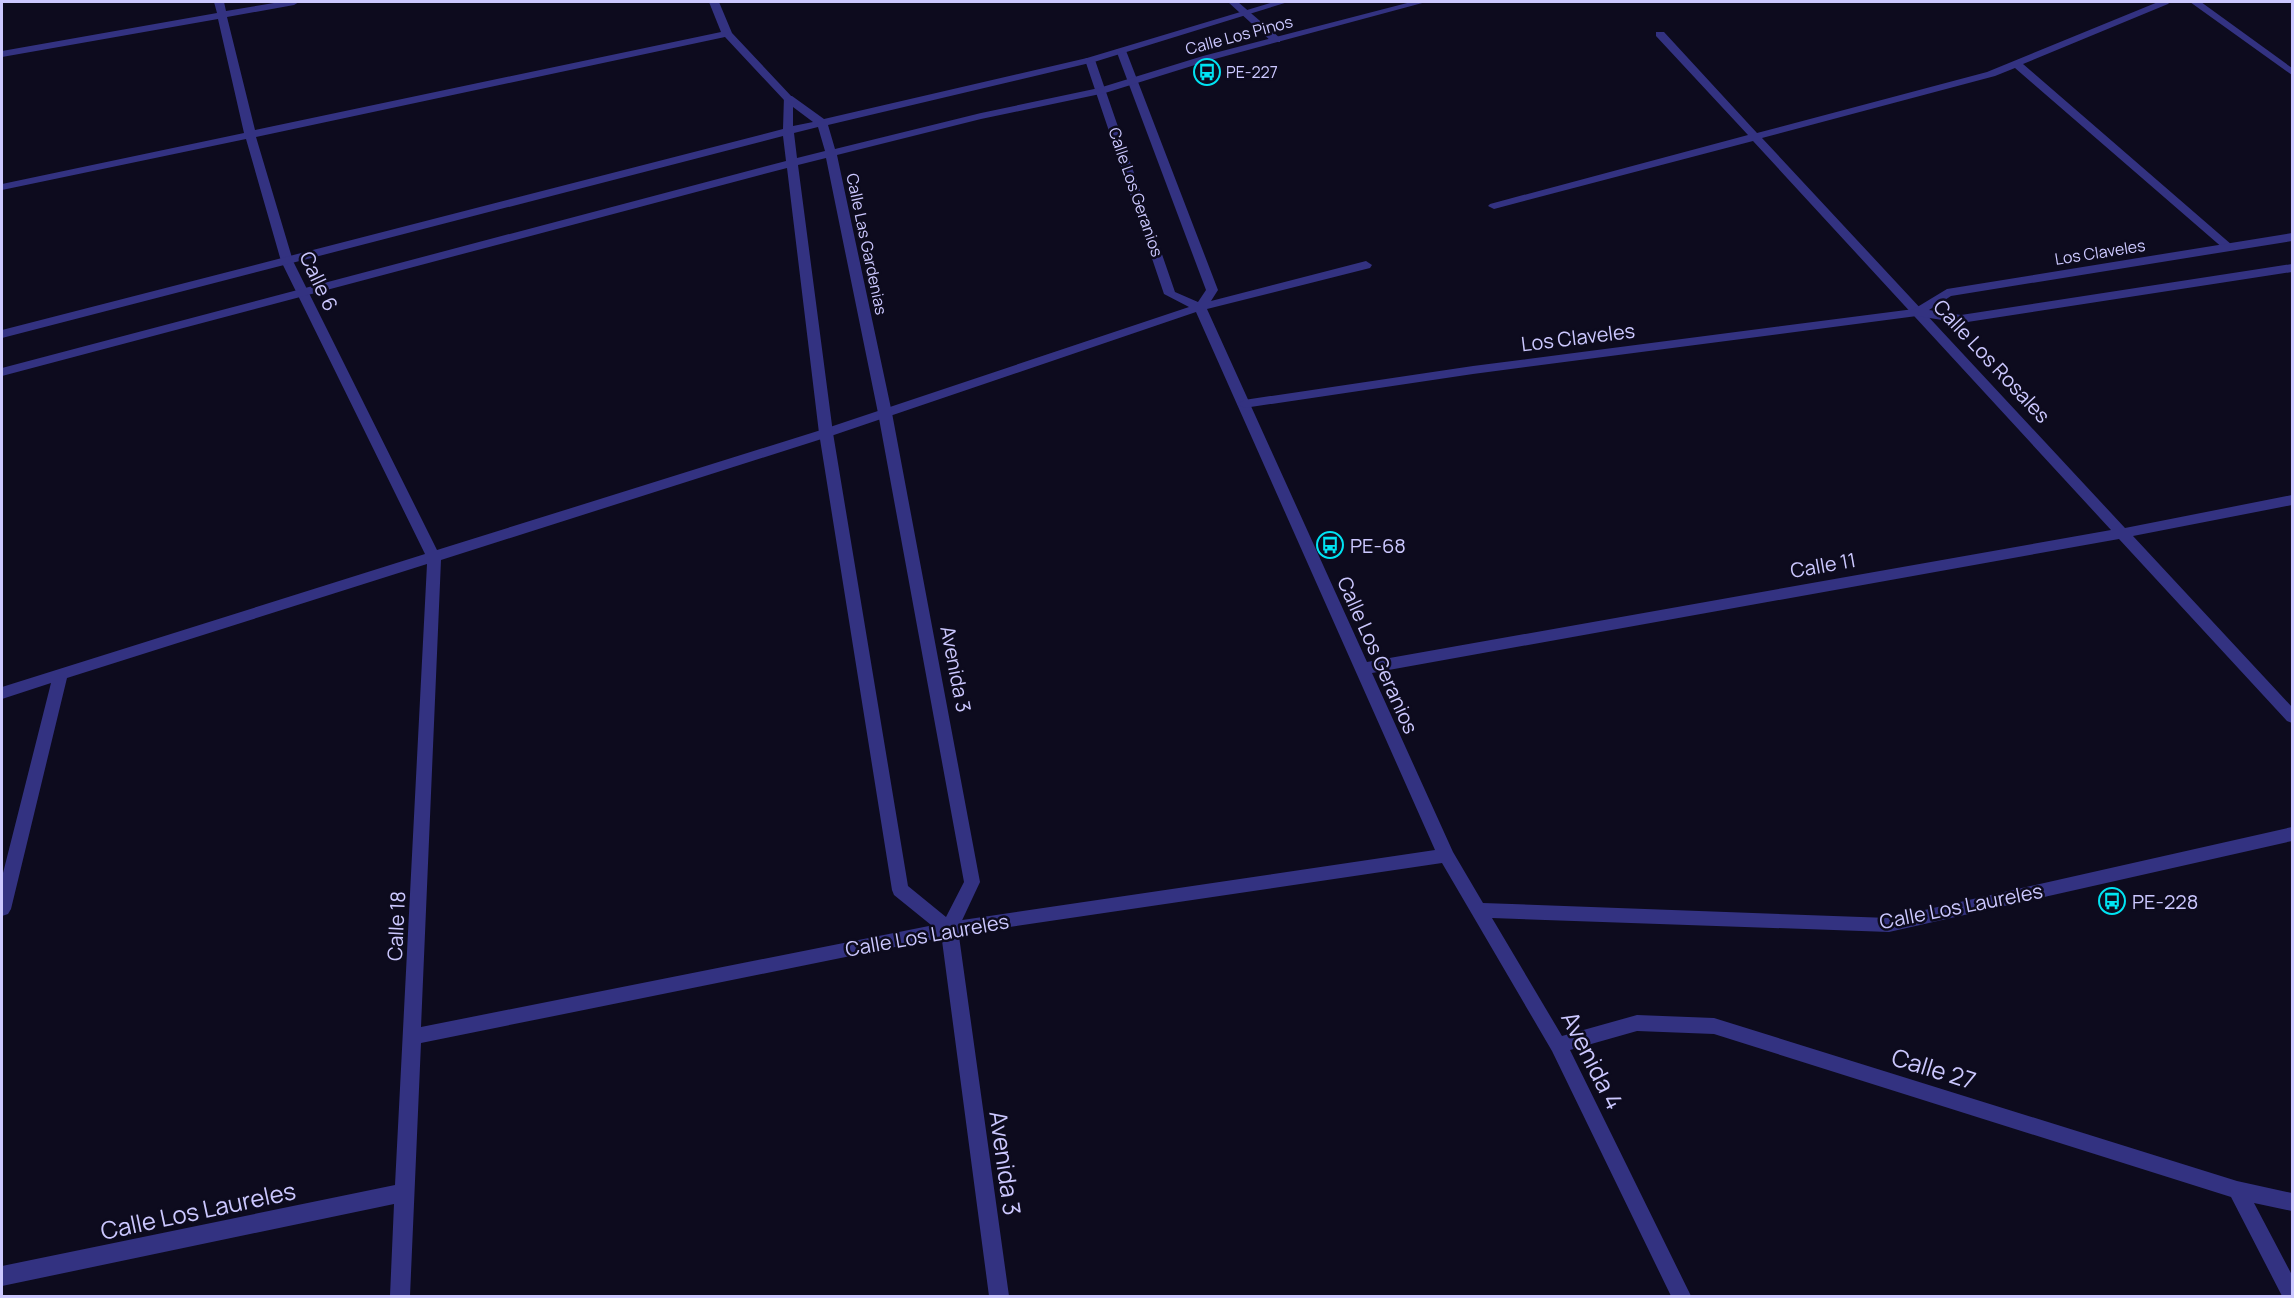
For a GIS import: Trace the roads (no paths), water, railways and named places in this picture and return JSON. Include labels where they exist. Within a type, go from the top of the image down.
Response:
[{"type":"street","name":"Calle 6","points":[[219,2],[250,134],[286,261],[434,558]]},
{"type":"street","points":[[2,54],[294,2]]},
{"type":"street","points":[[714,2],[727,33],[788,98],[822,123]]},
{"type":"street","points":[[1233,2],[1276,40]]},
{"type":"street","name":"Calle Los Pinos","points":[[2,334],[788,131],[1090,60],[1283,2]]},
{"type":"street","name":"Calle Los Pinos","points":[[2,372],[831,153],[981,116],[1101,91],[1276,40],[1421,2]]},
{"type":"street","points":[[1494,206],[1755,139],[1991,74],[2165,2]]},
{"type":"street","points":[[2195,2],[2292,72]]},
{"type":"street","points":[[2,187],[727,33]]},
{"type":"street","name":"Calle Los Rosales","points":[[1660,34],[2292,717]]},
{"type":"street","name":"Calle Los Geranios","points":[[1121,50],[1212,290],[1200,307]]},
{"type":"street","name":"Calle Los Geranios","points":[[1090,60],[1170,294],[1200,307],[1446,855]]},
{"type":"street","points":[[2017,64],[2228,247]]},
{"type":"street","points":[[788,98],[788,131],[826,434],[900,890],[949,929]]},
{"type":"street","name":"Calle Las Gardenias","points":[[822,123],[831,153],[885,413]]},
{"type":"street","name":"Los Claveles","points":[[1917,312],[1947,293],[2292,237]]},
{"type":"street","points":[[2,693],[826,434],[1200,307],[1366,265]]},
{"type":"street","name":"Los Claveles","points":[[1244,404],[1485,368],[1917,312],[1961,320],[2292,268]]},
{"type":"street","name":"Avenida 3","points":[[885,413],[972,882],[949,929],[999,1296]]},
{"type":"street","name":"Calle 11","points":[[1361,669],[2122,533],[2292,500]]},
{"type":"street","name":"Calle 18","points":[[400,1296],[434,558]]},
{"type":"street","points":[[2,909],[60,676]]},
{"type":"street","name":"Calle Los Laureles","points":[[1480,910],[1889,925],[2292,834]]},
{"type":"street","name":"Calle Los Laureles","points":[[412,1037],[949,929],[1446,855]]},
{"type":"street","name":"Avenida 4","points":[[1446,855],[1558,1045],[1681,1296]]},
{"type":"street","name":"Calle 27","points":[[1558,1045],[1637,1023],[1714,1026],[2237,1190],[2292,1202]]},
{"type":"street","points":[[2237,1190],[2292,1295]]},
{"type":"street","name":"Calle Los Laureles","points":[[2,1276],[405,1193]]},
{"type":"place","name":"PE-227","points":[[1207,72]]},
{"type":"place","name":"PE-68","points":[[1330,545]]},
{"type":"place","name":"PE-228","points":[[2112,901]]}]
